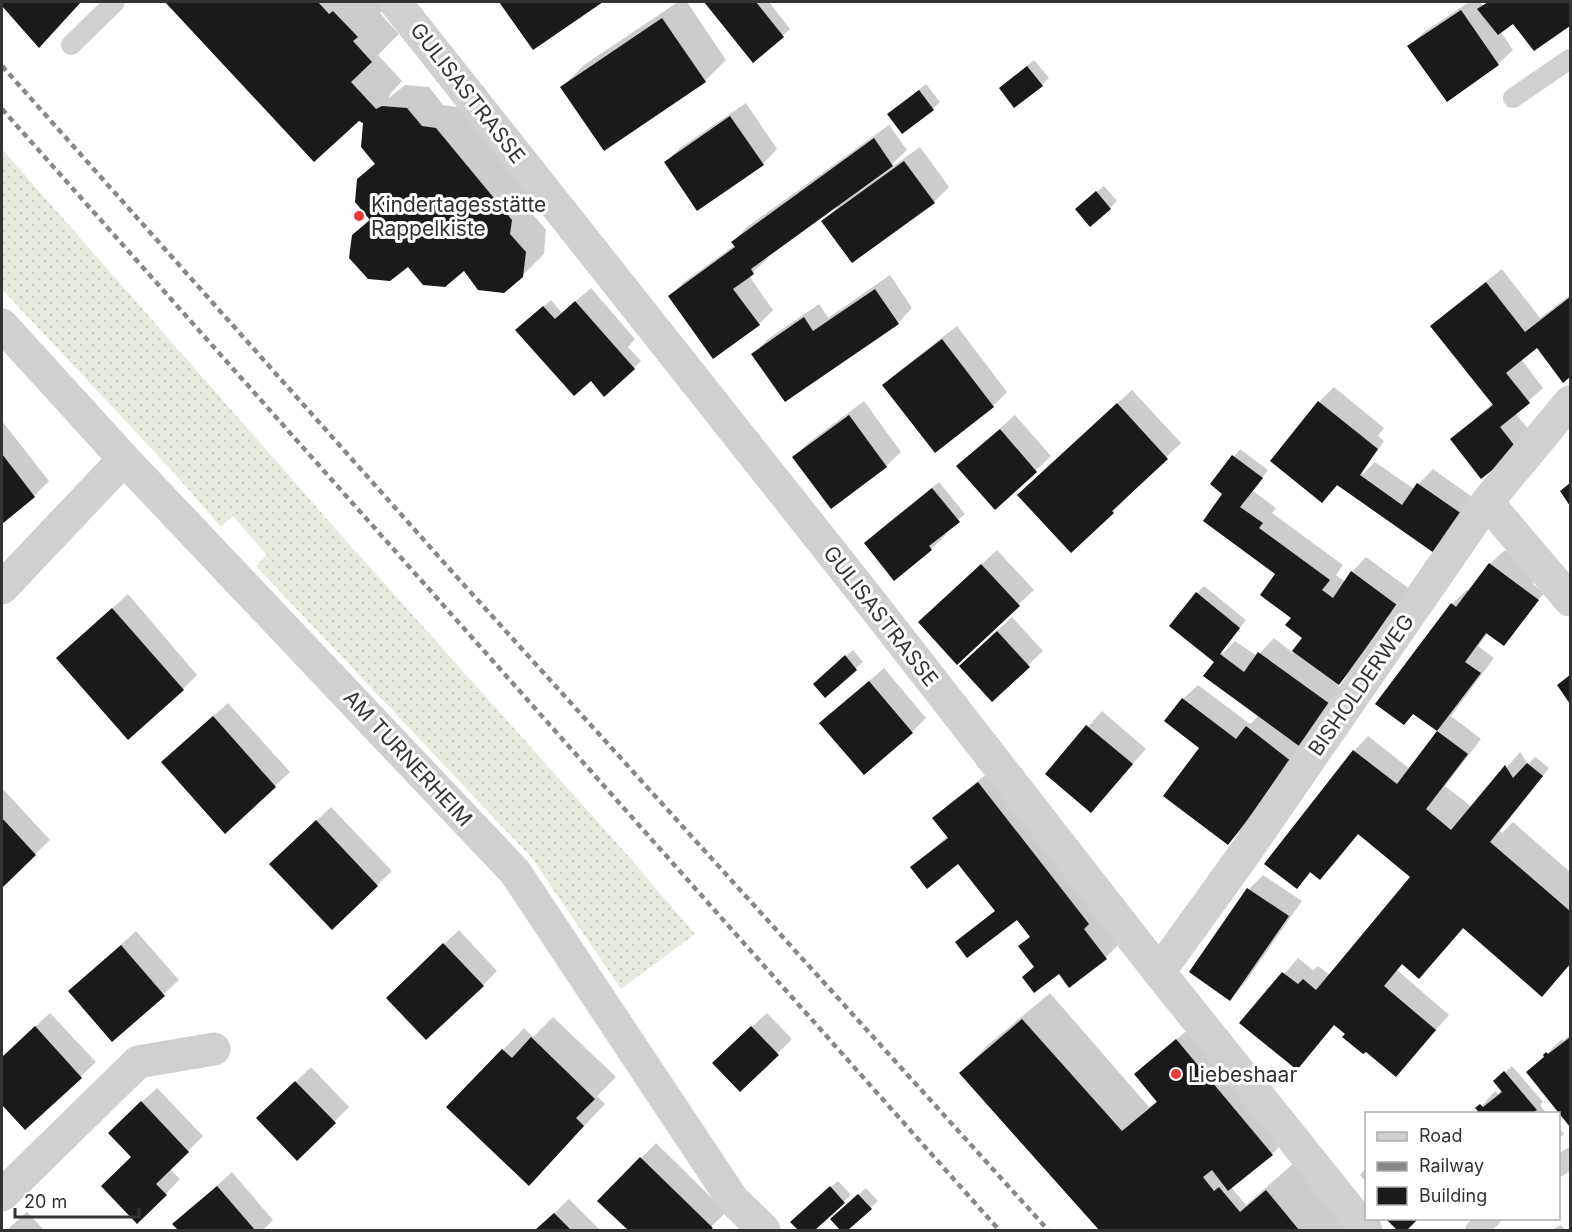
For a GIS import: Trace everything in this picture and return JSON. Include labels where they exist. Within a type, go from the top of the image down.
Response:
[{"type":"street","name":"GULISASTRASSE","points":[[395,2],[873,605],[1159,972],[1366,1230]]},
{"type":"street","name":"AM TURNERHEIM","points":[[2,325],[124,459],[515,872],[732,1200],[764,1230]]},
{"type":"street","name":"BISHOLDERWEG","points":[[1159,972],[1249,848],[1487,502],[1570,402]]},
{"type":"street","points":[[2,588],[124,459]]},
{"type":"street","points":[[1487,502],[1570,600]]},
{"type":"street","points":[[2,1195],[138,1062],[214,1049]]},
{"type":"lane","points":[[71,45],[115,2]]},
{"type":"lane","points":[[1513,98],[1570,59]]},
{"type":"lane","points":[[1475,1230],[1488,1220]]},
{"type":"shaded area","points":[[2,149],[695,934],[621,989],[532,858],[256,566],[267,555],[233,516],[221,527],[175,474],[2,289]]},
{"type":"building","points":[[2,2],[81,2],[39,48],[2,6]]},
{"type":"building","points":[[165,2],[318,2],[329,14],[333,11],[358,37],[353,41],[372,62],[351,82],[376,109],[382,106],[407,108],[422,126],[436,128],[512,220],[510,234],[526,252],[523,277],[504,293],[478,290],[464,271],[445,287],[423,285],[408,267],[390,281],[368,279],[349,258],[352,235],[370,220],[355,202],[357,179],[375,164],[361,147],[363,123],[359,121],[314,162]]},
{"type":"building","points":[[499,2],[603,2],[533,50]]},
{"type":"building","points":[[704,2],[756,2],[784,37],[753,63]]},
{"type":"building","points":[[1488,2],[1570,2],[1570,26],[1534,51],[1513,24],[1498,35],[1477,9]]},
{"type":"building","points":[[1461,10],[1499,65],[1447,102],[1407,46]]},
{"type":"building","points":[[662,18],[706,82],[604,151],[560,87]]},
{"type":"building","points":[[1027,66],[1043,86],[1014,108],[999,88]]},
{"type":"building","points":[[919,90],[934,110],[902,134],[887,114]]},
{"type":"building","points":[[730,116],[764,165],[697,211],[664,162]]},
{"type":"building","points":[[874,138],[893,166],[751,269],[754,274],[733,289],[760,325],[713,359],[668,296],[735,247],[731,242]]},
{"type":"building","points":[[904,161],[935,203],[852,263],[821,221]]},
{"type":"building","points":[[1096,191],[1111,209],[1090,227],[1075,209]]},
{"type":"building","points":[[1486,282],[1525,332],[1570,297],[1570,377],[1563,383],[1537,348],[1506,373],[1530,403],[1500,427],[1518,450],[1481,479],[1450,439],[1493,405],[1430,326]]},
{"type":"building","points":[[875,289],[899,324],[785,402],[751,354],[804,317],[813,331]]},
{"type":"building","points":[[575,301],[635,369],[604,397],[591,381],[574,396],[515,330],[543,306],[555,319]]},
{"type":"building","points":[[942,339],[994,407],[935,453],[882,385]]},
{"type":"building","points":[[1318,401],[1378,449],[1360,475],[1402,505],[1417,483],[1462,514],[1434,553],[1337,485],[1322,503],[1270,461]]},
{"type":"building","points":[[1117,403],[1168,459],[1071,553],[1017,495]]},
{"type":"building","points":[[849,415],[887,467],[831,509],[792,457]]},
{"type":"building","points":[[1000,429],[1037,472],[995,510],[956,466]]},
{"type":"building","points":[[2,454],[35,497],[2,524]]},
{"type":"building","points":[[1232,455],[1263,478],[1240,507],[1263,523],[1259,528],[1330,580],[1322,590],[1333,598],[1351,571],[1397,605],[1339,685],[1292,651],[1302,638],[1285,625],[1291,618],[1260,595],[1275,574],[1203,521],[1222,494],[1210,484]]},
{"type":"building","points":[[1570,483],[1570,506],[1560,491]]},
{"type":"building","points":[[932,488],[960,522],[929,546],[932,550],[894,581],[864,543]]},
{"type":"building","points":[[1489,563],[1539,600],[1504,646],[1486,633],[1465,662],[1481,673],[1437,731],[1413,714],[1404,725],[1375,704],[1451,603],[1456,607]]},
{"type":"building","points":[[981,564],[1020,606],[957,665],[918,622]]},
{"type":"building","points":[[1196,592],[1240,628],[1220,654],[1244,672],[1258,652],[1330,704],[1299,746],[1203,676],[1214,662],[1169,626]]},
{"type":"building","points":[[112,608],[184,690],[128,740],[56,658]]},
{"type":"building","points":[[997,631],[1030,667],[992,702],[959,666]]},
{"type":"building","points":[[845,655],[857,670],[825,698],[813,684]]},
{"type":"building","points":[[1570,675],[1570,704],[1557,685]]},
{"type":"building","points":[[869,681],[913,733],[864,775],[819,723]]},
{"type":"building","points":[[1182,698],[1236,739],[1246,726],[1292,762],[1228,845],[1163,796],[1199,748],[1164,721]]},
{"type":"building","points":[[213,716],[276,787],[225,834],[161,762]]},
{"type":"building","points":[[1086,725],[1133,764],[1091,813],[1045,774]]},
{"type":"building","points":[[1437,731],[1468,754],[1426,809],[1451,830],[1505,765],[1513,778],[1527,763],[1543,776],[1490,842],[1570,911],[1570,964],[1542,997],[1463,928],[1419,979],[1402,964],[1384,986],[1436,1030],[1396,1077],[1366,1052],[1363,1054],[1342,1037],[1345,1034],[1334,1025],[1297,1070],[1239,1023],[1282,972],[1298,984],[1303,979],[1316,990],[1410,877],[1358,834],[1320,880],[1310,872],[1297,889],[1264,864],[1353,750],[1397,784]]},
{"type":"building","points":[[978,782],[1089,924],[1084,929],[1107,959],[1069,988],[1059,974],[1034,993],[1022,977],[1034,967],[1018,946],[1030,937],[1017,920],[967,958],[955,942],[995,911],[958,864],[927,889],[910,867],[948,838],[932,818]]},
{"type":"building","points":[[2,818],[36,855],[2,888]]},
{"type":"building","points":[[316,820],[378,886],[332,930],[269,864]]},
{"type":"building","points":[[1247,888],[1289,916],[1230,1001],[1189,972]]},
{"type":"building","points":[[443,943],[484,986],[426,1040],[386,998]]},
{"type":"building","points":[[121,945],[165,996],[112,1042],[68,991]]},
{"type":"building","points":[[1022,1019],[1122,1131],[1157,1102],[1134,1074],[1176,1039],[1273,1155],[1228,1191],[1212,1170],[1203,1177],[1214,1191],[1219,1187],[1240,1212],[1266,1190],[1299,1230],[1099,1230],[959,1073]]},
{"type":"building","points":[[35,1026],[82,1078],[25,1130],[2,1105],[2,1057]]},
{"type":"building","points":[[751,1026],[779,1055],[740,1092],[712,1063]]},
{"type":"building","points":[[531,1037],[595,1099],[576,1118],[584,1126],[529,1186],[446,1107],[502,1049],[512,1058]]},
{"type":"building","points":[[1569,1038],[1570,1127],[1526,1072],[1544,1057],[1546,1052],[1548,1054]]},
{"type":"building","points":[[1504,1071],[1537,1110],[1534,1112],[1476,1112],[1475,1108],[1480,1104],[1483,1107],[1502,1092],[1493,1081]]},
{"type":"building","points":[[295,1081],[336,1123],[297,1161],[256,1118]]},
{"type":"building","points":[[141,1101],[189,1152],[156,1184],[167,1195],[137,1224],[101,1186],[131,1157],[108,1133]]},
{"type":"building","points":[[640,1157],[713,1228],[710,1230],[628,1230],[597,1201]]},
{"type":"building","points":[[217,1186],[255,1230],[178,1230],[172,1224]]},
{"type":"building","points":[[830,1186],[845,1203],[815,1230],[798,1230],[790,1222]]},
{"type":"building","points":[[858,1194],[872,1209],[848,1230],[840,1230],[830,1219]]},
{"type":"building","points":[[554,1213],[571,1230],[535,1230]]},
{"type":"building","points":[[1387,1220],[1417,1220],[1407,1230],[1397,1230]]},
{"type":"railway","points":[[2,66],[455,575],[1048,1230]]},
{"type":"railway","points":[[2,109],[999,1230]]},
{"type":"place","name":"Kindertagesstätte Rappelkiste","points":[[359,216]]},
{"type":"place","name":"Liebeshaar","points":[[1176,1074]]}]
